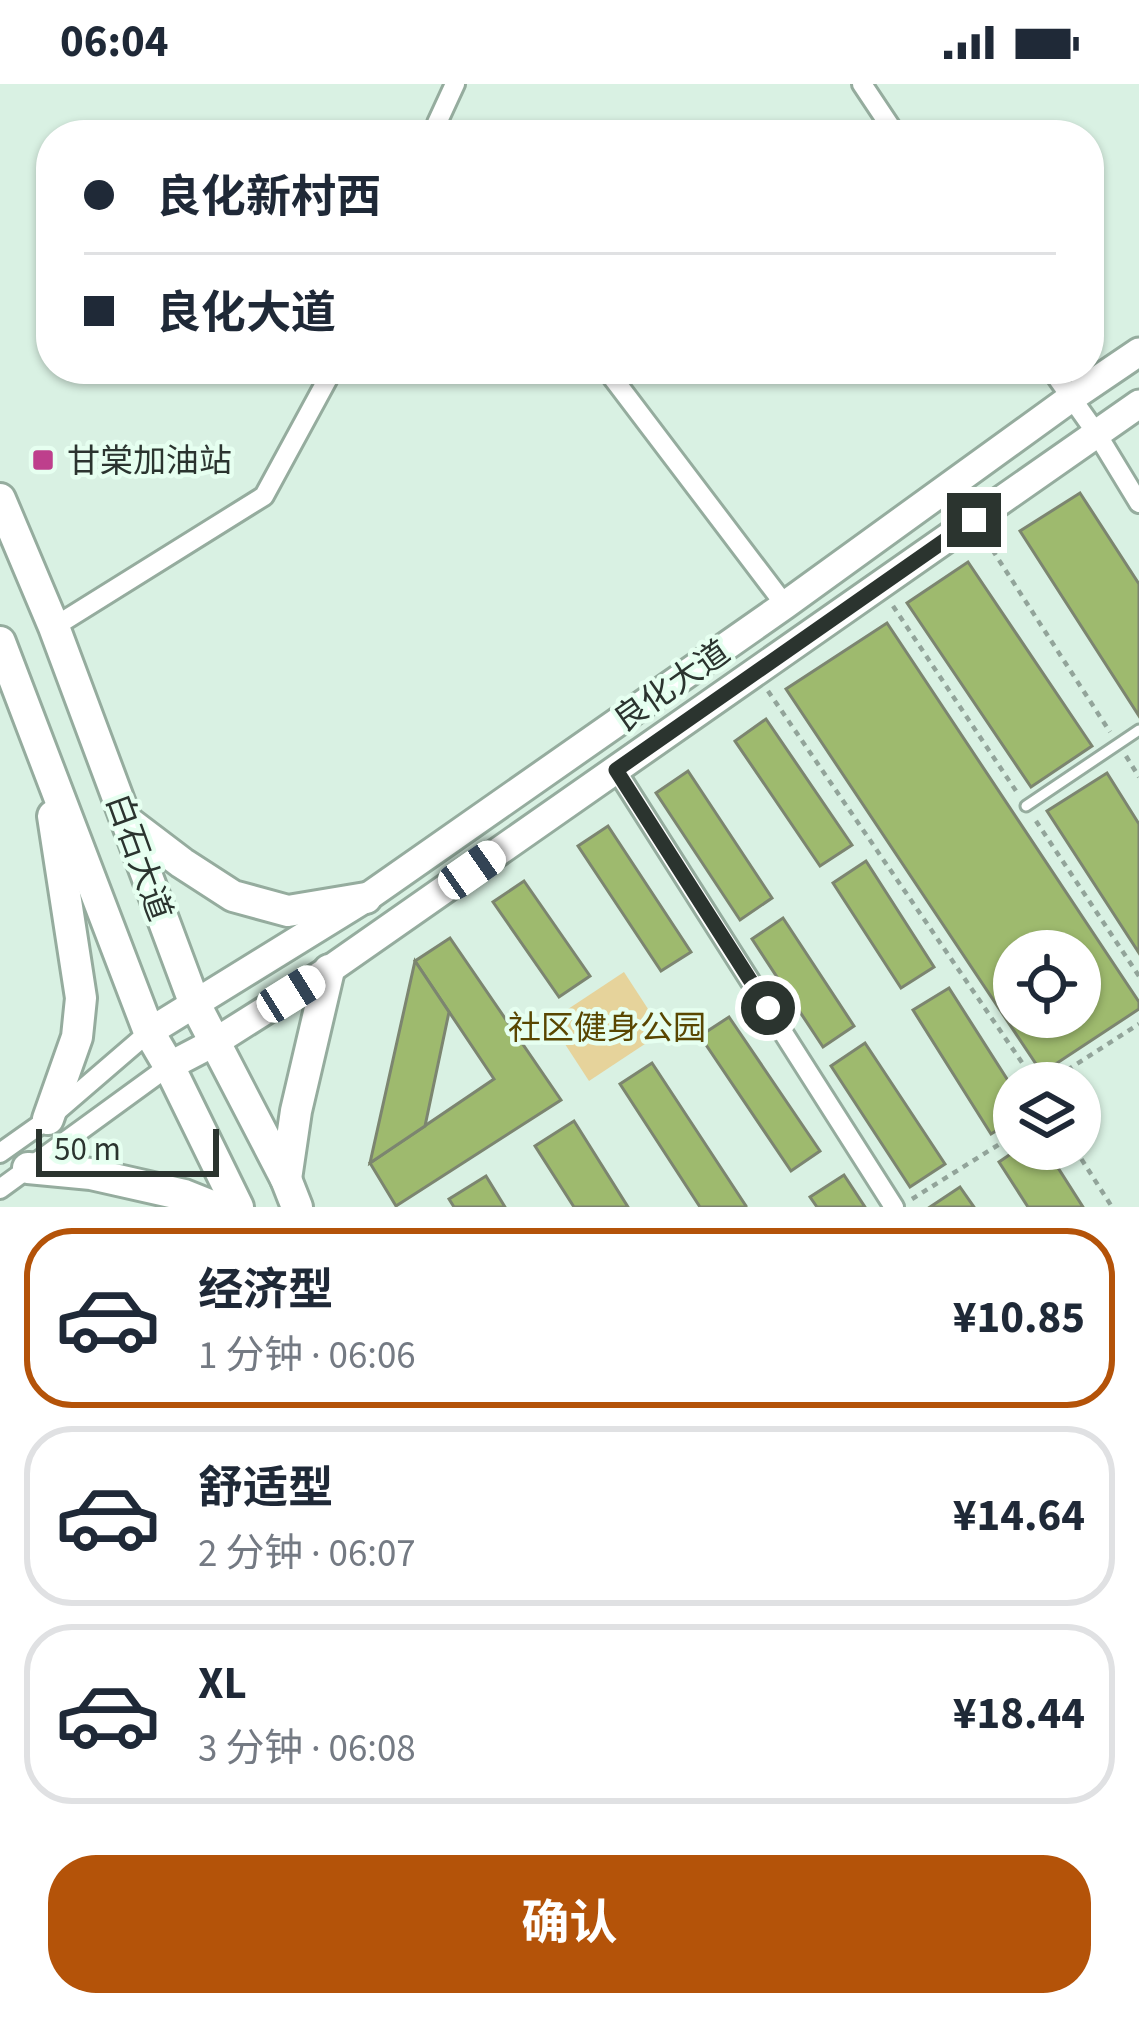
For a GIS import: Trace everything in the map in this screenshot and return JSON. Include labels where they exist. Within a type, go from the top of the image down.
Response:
[{"type":"main road","name":"白石大道","points":[[0,499],[54,627],[194,1002],[292,1193]]},
{"type":"main road","name":"白石大道","points":[[0,642],[149,1032],[238,1207]]},
{"type":"main road","points":[[44,757],[81,998],[77,1037],[49,1118]]},
{"type":"main road","points":[[127,821],[233,896],[288,910],[366,898]]},
{"type":"main road","points":[[292,1193],[296,1111],[329,970]]},
{"type":"main road","points":[[28,1168],[91,1174],[184,1195],[214,1207]]},
{"type":"street","points":[[439,120],[454,84]]},
{"type":"street","points":[[862,84],[886,120]]},
{"type":"street","name":"良化大道","points":[[1104,376],[1139,352]]},
{"type":"street","points":[[54,627],[264,496],[325,384]]},
{"type":"street","points":[[617,384],[785,605]]},
{"type":"street","points":[[1062,384],[1139,503]]},
{"type":"street","name":"良化大道","points":[[149,1032],[366,898],[1092,384]]},
{"type":"street","name":"良化大道","points":[[169,1066],[329,970],[1139,404]]},
{"type":"street","points":[[616,770],[897,1207]]},
{"type":"street","points":[[0,1153],[49,1118],[149,1032]]},
{"type":"street","points":[[0,1189],[169,1066]]},
{"type":"lane","points":[[1025,806],[1139,730]]},
{"type":"path","points":[[974,520],[1139,777]]},
{"type":"path","points":[[880,586],[1139,976]]},
{"type":"path","points":[[755,673],[1022,1062]]},
{"type":"path","points":[[1079,1062],[1139,1024]]},
{"type":"path","points":[[897,1207],[993,1148]]},
{"type":"path","points":[[1088,1170],[1112,1207]]},
{"type":"green space","name":"社区健身公园","points":[[624,972],[663,1032],[589,1081],[550,1021]]},
{"type":"building","points":[[1080,493],[1139,584],[1139,716],[1020,531]]},
{"type":"building","points":[[968,562],[1092,746],[1031,787],[907,603]]},
{"type":"building","points":[[887,623],[1091,930],[993,930],[993,1000],[786,689]]},
{"type":"building","points":[[766,719],[852,845],[820,866],[735,741]]},
{"type":"building","points":[[688,771],[772,898],[740,920],[656,793]]},
{"type":"building","points":[[1107,773],[1139,824],[1139,953],[1047,811]]},
{"type":"building","points":[[608,826],[691,952],[661,971],[578,846]]},
{"type":"building","points":[[866,861],[934,967],[901,988],[833,883]]},
{"type":"building","points":[[524,881],[590,976],[559,997],[493,902]]},
{"type":"building","points":[[783,918],[854,1026],[823,1047],[752,939]]},
{"type":"building","points":[[450,938],[561,1100],[396,1206],[370,1163],[494,1079],[415,961]]},
{"type":"building","points":[[1101,945],[1139,1002],[1139,1009],[1101,1034]]},
{"type":"building","points":[[415,961],[449,1012],[425,1126],[370,1163]]},
{"type":"building","points":[[949,988],[996,1062],[993,1133],[991,1134],[913,1010]]},
{"type":"building","points":[[729,1017],[820,1151],[791,1171],[700,1036]]},
{"type":"building","points":[[1019,1038],[1095,1038],[1059,1062],[1035,1062]]},
{"type":"building","points":[[865,1043],[945,1164],[910,1187],[831,1066]]},
{"type":"building","points":[[652,1063],[745,1207],[700,1207],[620,1084]]},
{"type":"building","points":[[574,1121],[628,1207],[574,1207],[535,1146]]},
{"type":"building","points":[[1004,1170],[1059,1170],[1083,1207],[1028,1207]]},
{"type":"building","points":[[844,1175],[865,1207],[817,1207],[810,1197]]},
{"type":"building","points":[[486,1176],[505,1207],[454,1207],[449,1199]]},
{"type":"building","points":[[960,1187],[974,1207],[930,1207]]},
{"type":"place","name":"甘棠加油站","points":[[43,460]]},
{"type":"route","points":[[768,1008],[616,770],[974,520]]}]
